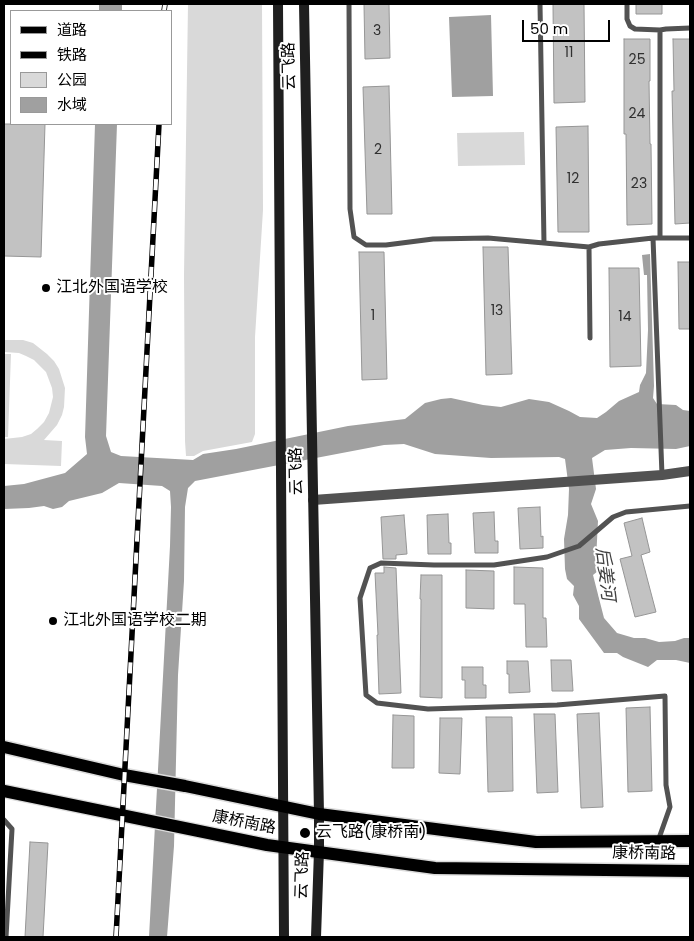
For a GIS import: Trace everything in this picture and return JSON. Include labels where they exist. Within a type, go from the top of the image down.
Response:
[{"type":"main road","name":"云飞路","points":[[278,4],[284,937]]},
{"type":"main road","name":"云飞路","points":[[304,4],[318,814],[316,937]]},
{"type":"main road","name":"康桥南路","points":[[4,747],[148,780],[186,786],[318,814],[536,842],[690,841]]},
{"type":"main road","name":"康桥南路","points":[[4,790],[267,845],[435,868],[690,871]]},
{"type":"street","points":[[313,500],[625,478],[690,471]]},
{"type":"lane","points":[[350,4],[350,209],[354,237],[366,245],[386,245],[433,239],[488,238],[589,247],[599,244],[653,238],[690,238]]},
{"type":"lane","points":[[540,4],[544,243]]},
{"type":"lane","points":[[627,4],[627,19],[630,26],[635,29],[690,28]]},
{"type":"lane","points":[[660,30],[660,238]]},
{"type":"lane","points":[[653,238],[662,475]]},
{"type":"lane","points":[[589,247],[590,338]]},
{"type":"lane","points":[[658,841],[670,807],[666,785],[665,696],[557,706],[428,709],[377,703],[366,695],[360,598],[370,568],[381,563],[434,566],[494,565],[547,557],[579,546],[613,517],[626,512],[690,506]]},
{"type":"lane","points":[[4,820],[12,829],[6,937]]},
{"type":"green space","points":[[188,4],[262,4],[263,210],[255,337],[255,434],[252,442],[203,451],[194,456],[186,456],[185,441],[184,275]]},
{"type":"green space","points":[[524,132],[525,165],[458,166],[457,133]]},
{"type":"green space","points":[[4,340],[23,340],[33,343],[54,361],[59,369],[65,388],[64,407],[57,425],[44,440],[62,441],[61,466],[4,464],[4,439],[22,437],[31,434],[37,429],[49,413],[53,397],[46,372],[34,360],[26,356],[19,353],[4,352]]},
{"type":"green space","points":[[4,354],[11,354],[8,437],[4,437]]},
{"type":"water","points":[[99,4],[122,4],[122,10],[99,10]]},
{"type":"water","points":[[491,15],[493,96],[452,97],[449,17]]},
{"type":"water","points":[[95,125],[117,125],[106,436],[111,452],[121,456],[193,460],[203,454],[348,426],[405,419],[425,403],[451,398],[501,407],[529,399],[549,402],[580,417],[597,418],[619,401],[639,392],[646,373],[648,330],[647,275],[644,275],[642,255],[650,254],[653,398],[657,404],[676,405],[683,410],[690,411],[690,446],[676,449],[631,448],[605,450],[592,458],[596,489],[591,504],[598,521],[596,560],[598,571],[593,575],[604,618],[617,633],[659,642],[690,638],[690,663],[676,660],[657,660],[648,667],[617,653],[604,653],[579,619],[579,606],[573,595],[574,586],[567,579],[565,569],[564,539],[568,515],[569,489],[565,459],[559,457],[491,458],[435,454],[404,444],[384,445],[195,481],[188,488],[185,507],[184,581],[178,675],[174,846],[167,937],[149,937],[170,546],[170,491],[162,486],[119,483],[102,493],[69,501],[62,507],[53,509],[44,506],[4,509],[4,486],[24,484],[65,473],[87,454],[85,437]]},
{"type":"building","points":[[364,4],[389,4],[390,58],[365,59]]},
{"type":"building","points":[[553,4],[584,4],[585,102],[554,103]]},
{"type":"building","points":[[636,4],[662,4],[662,14],[636,14]]},
{"type":"building","points":[[624,39],[650,39],[652,224],[627,225],[626,134],[624,134]]},
{"type":"building","points":[[673,39],[690,39],[690,223],[675,224],[672,91],[674,91]]},
{"type":"building","points":[[389,86],[392,214],[367,214],[363,87]]},
{"type":"building","points":[[4,124],[45,125],[41,257],[4,256]]},
{"type":"building","points":[[588,126],[589,232],[558,232],[556,127]]},
{"type":"building","points":[[483,247],[508,247],[512,374],[486,375]]},
{"type":"building","points":[[359,252],[384,252],[387,379],[362,380]]},
{"type":"building","points":[[678,262],[690,262],[690,329],[679,329]]},
{"type":"building","points":[[609,268],[639,268],[641,366],[610,367]]},
{"type":"building","points":[[540,507],[543,548],[520,549],[518,508]]},
{"type":"building","points":[[494,512],[495,541],[498,541],[498,553],[475,553],[473,513]]},
{"type":"building","points":[[448,514],[451,554],[428,554],[427,515]]},
{"type":"building","points":[[404,515],[407,554],[396,555],[396,559],[383,559],[381,517]]},
{"type":"building","points":[[642,518],[650,552],[641,555],[656,612],[635,617],[620,559],[632,556],[624,523]]},
{"type":"building","points":[[384,567],[396,568],[401,693],[379,694],[375,573],[384,573]]},
{"type":"building","points":[[514,567],[543,568],[543,618],[546,618],[547,647],[526,647],[525,604],[514,604]]},
{"type":"building","points":[[466,570],[494,571],[494,609],[466,608]]},
{"type":"building","points":[[421,575],[442,575],[442,698],[420,697]]},
{"type":"building","points":[[551,660],[571,660],[573,691],[552,691]]},
{"type":"building","points":[[507,661],[528,661],[530,692],[509,693]]},
{"type":"building","points":[[462,667],[483,667],[483,685],[486,685],[486,698],[465,698],[465,680],[462,680]]},
{"type":"building","points":[[650,707],[652,791],[628,792],[626,708]]},
{"type":"building","points":[[599,713],[603,807],[581,808],[577,714]]},
{"type":"building","points":[[534,714],[555,714],[558,792],[537,793]]},
{"type":"building","points":[[393,715],[414,716],[414,768],[392,768]]},
{"type":"building","points":[[486,717],[512,717],[513,791],[488,792]]},
{"type":"building","points":[[440,718],[462,718],[460,774],[439,773]]},
{"type":"building","points":[[30,842],[48,843],[43,937],[25,937]]},
{"type":"railway","points":[[164,10],[165,4]]},
{"type":"railway","points":[[116,937],[159,125]]},
{"type":"place","name":"江北外国语学校","points":[[46,288]]},
{"type":"place","name":"江北外国语学校二期","points":[[53,621]]},
{"type":"place","name":"云飞路(康桥南)","points":[[305,833]]},
{"type":"water label","name":"后姜河","points":[[604,574]]}]
